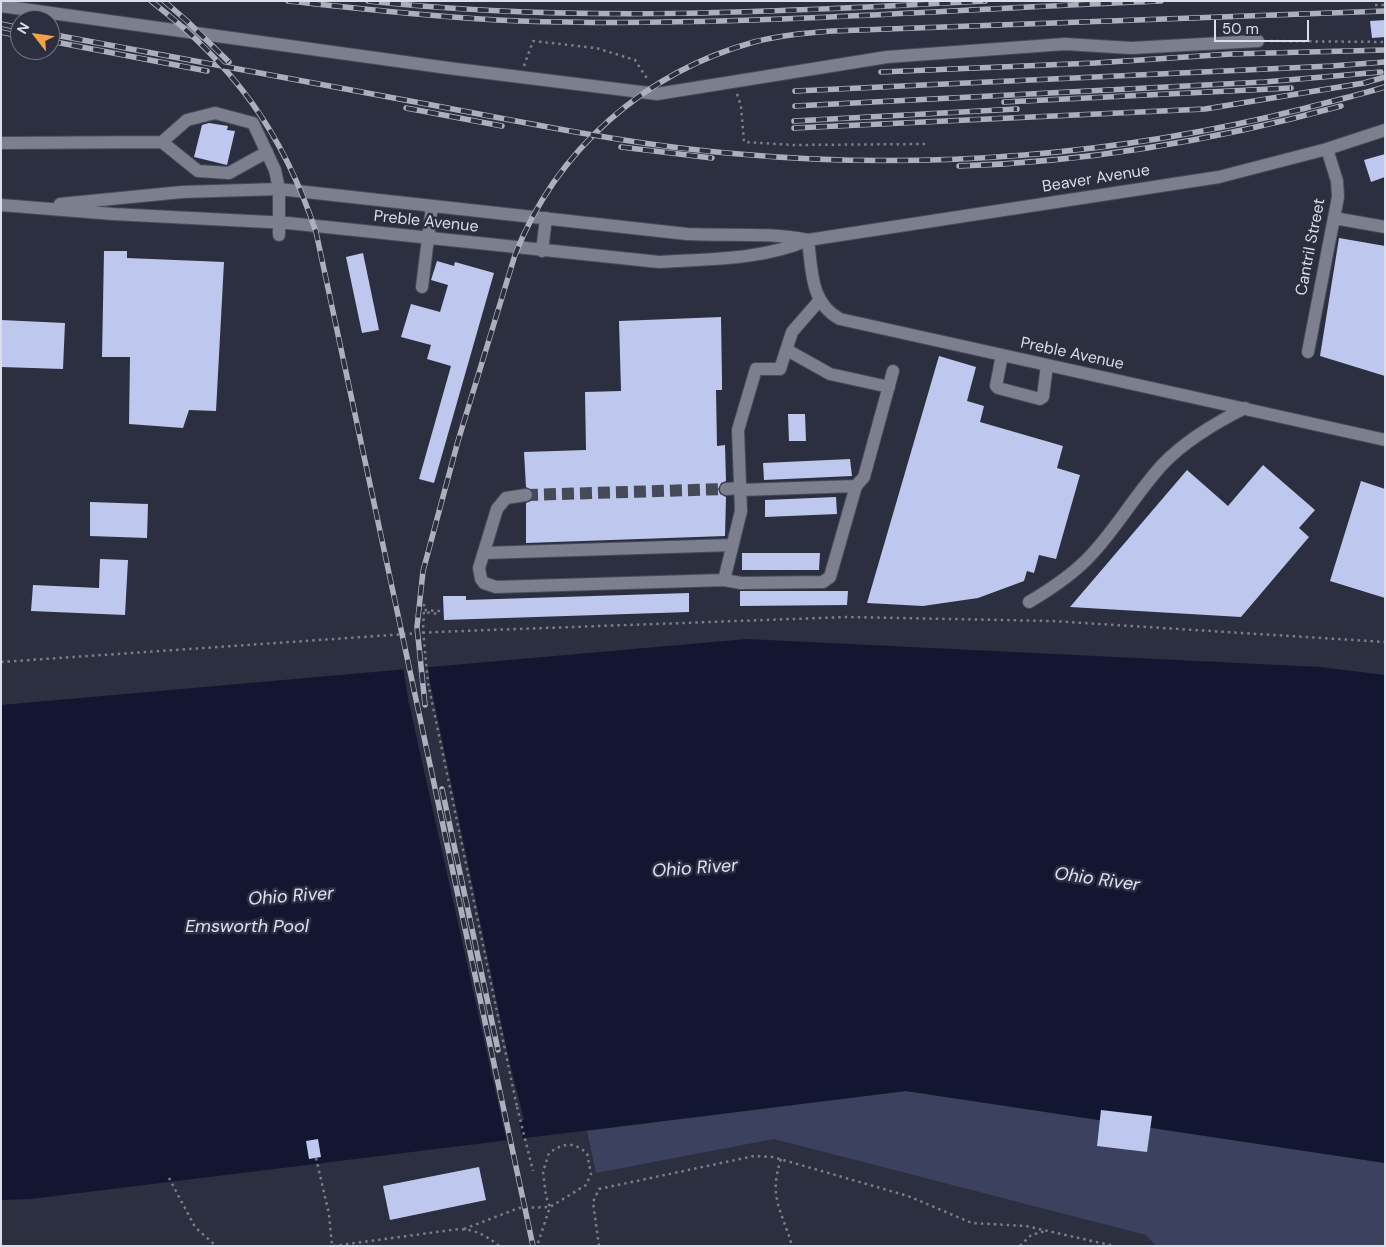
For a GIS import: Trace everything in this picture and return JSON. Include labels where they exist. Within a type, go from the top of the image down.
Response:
[{"type":"street","points":[[1,6],[524,78],[657,94],[726,81],[887,57],[988,48],[1065,44],[1131,48],[1258,41]]},
{"type":"street","points":[[162,142],[186,120],[215,113],[253,123],[275,170],[278,189],[279,229]]},
{"type":"street","name":"Beaver Avenue","points":[[808,240],[1219,176],[1327,149],[1385,130]]},
{"type":"street","points":[[1,143],[162,142],[198,171],[229,173],[267,152]]},
{"type":"street","name":"Cantril Street","points":[[1308,352],[1338,197],[1336,181],[1327,149]]},
{"type":"street","name":"Preble Avenue","points":[[38,207],[182,192],[278,189],[687,234],[744,236],[781,234],[808,240]]},
{"type":"street","name":"Preble Avenue","points":[[1,206],[38,207],[279,229],[429,238],[542,251],[668,262],[712,260],[785,250],[808,240]]},
{"type":"street","points":[[422,287],[432,206]]},
{"type":"street","points":[[542,251],[546,218]]},
{"type":"street","points":[[1334,218],[1385,228]]},
{"type":"street","points":[[724,580],[740,511],[738,430],[756,369],[780,369],[792,332],[820,301],[814,283],[808,240]]},
{"type":"street","name":"Preble Avenue","points":[[820,301],[832,314],[840,319],[1385,440]]},
{"type":"street","points":[[787,350],[830,374],[889,387]]},
{"type":"street","points":[[1002,355],[996,386],[1040,399],[1043,397],[1047,365]]},
{"type":"street","points":[[526,495],[510,496],[499,505],[480,568],[481,579],[484,583],[496,587],[724,580],[741,583],[810,583],[827,580],[832,570],[856,486],[864,477],[893,371]]},
{"type":"street","points":[[1028,602],[1055,587],[1092,554],[1163,465],[1184,445],[1245,408]]},
{"type":"street","points":[[726,489],[856,486]]},
{"type":"street","points":[[484,553],[732,545]]},
{"type":"path","points":[[1375,5],[1385,5]]},
{"type":"path","points":[[524,78],[524,62],[534,41],[596,48],[635,60],[657,94]]},
{"type":"path","points":[[1258,41],[1385,42]]},
{"type":"path","points":[[726,81],[736,90],[741,106],[744,142],[794,145],[925,144]]},
{"type":"path","points":[[424,604],[425,610],[439,611],[438,614],[424,612],[423,630],[428,683],[516,1107],[533,1170]]},
{"type":"path","points":[[1,662],[435,632],[847,617],[1052,621],[1385,642]]},
{"type":"path","points":[[316,1158],[329,1214],[333,1246],[464,1229],[519,1208],[550,1207],[586,1184],[591,1174],[587,1153],[573,1144],[562,1144],[549,1153],[543,1172],[546,1196],[550,1207],[537,1246]]},
{"type":"path","points":[[599,1246],[593,1202],[599,1189],[754,1156],[781,1159],[908,1196],[972,1223],[1026,1226],[1090,1239],[1114,1246]]},
{"type":"path","points":[[781,1159],[774,1178],[778,1206],[792,1246]]},
{"type":"path","points":[[169,1178],[195,1227],[216,1246]]},
{"type":"path","points":[[464,1229],[484,1234],[499,1246]]},
{"type":"path","points":[[1020,1246],[1031,1235],[1048,1230]]},
{"type":"path","points":[[1090,1239],[1094,1246]]},
{"type":"shaded area","points":[[906,1091],[1385,1163],[1385,1246],[1156,1246],[1146,1235],[774,1139],[596,1173],[587,1131]]},
{"type":"water","name":"Emsworth Pool","points":[[747,639],[1320,667],[1385,675],[1385,1163],[906,1091],[31,1199],[1,1200],[1,705]]},
{"type":"pier","points":[[428,665],[509,1060],[524,1120],[519,1122],[523,1141],[507,1143],[408,699],[403,667]]},
{"type":"building","points":[[1385,20],[1385,37],[1372,38],[1370,21]]},
{"type":"building","points":[[209,123],[228,126],[227,130],[235,131],[227,165],[194,157],[202,125]]},
{"type":"building","points":[[1385,154],[1385,177],[1371,182],[1364,160]]},
{"type":"building","points":[[1339,238],[1385,246],[1385,376],[1320,356]]},
{"type":"building","points":[[104,251],[127,251],[127,258],[224,262],[216,411],[189,410],[183,428],[129,424],[130,357],[102,357]]},
{"type":"building","points":[[363,253],[379,330],[362,333],[346,257]]},
{"type":"building","points":[[437,261],[454,266],[455,262],[494,273],[434,483],[419,479],[451,366],[427,359],[431,345],[401,337],[411,304],[440,312],[448,285],[431,280]]},
{"type":"building","points":[[721,317],[722,390],[716,390],[717,446],[725,445],[726,481],[721,483],[718,489],[720,494],[726,497],[725,536],[526,543],[526,503],[531,501],[534,494],[532,490],[526,487],[524,452],[586,450],[585,392],[621,391],[619,321]]},
{"type":"building","points":[[1,320],[65,323],[63,369],[1,367]]},
{"type":"building","points":[[939,356],[976,367],[967,401],[984,406],[980,422],[1063,446],[1057,468],[1080,475],[1056,559],[1039,555],[1034,573],[1027,571],[1024,581],[978,598],[923,606],[867,603]]},
{"type":"building","points":[[788,414],[805,414],[806,441],[789,441]]},
{"type":"building","points":[[850,459],[852,476],[764,480],[763,463]]},
{"type":"building","points":[[1263,465],[1315,510],[1299,528],[1309,537],[1241,617],[1070,607],[1187,470],[1228,506]]},
{"type":"building","points":[[1361,481],[1385,489],[1385,598],[1330,581]]},
{"type":"building","points":[[836,497],[837,514],[765,517],[765,500]]},
{"type":"building","points":[[90,502],[148,504],[147,538],[90,536]]},
{"type":"building","points":[[742,553],[820,553],[819,570],[742,570]]},
{"type":"building","points":[[100,559],[128,560],[125,615],[31,611],[33,585],[99,588]]},
{"type":"building","points":[[740,591],[848,591],[847,605],[740,606]]},
{"type":"building","points":[[689,593],[689,612],[444,620],[443,596],[466,596],[466,600]]},
{"type":"building","points":[[1101,1110],[1152,1116],[1147,1152],[1097,1146]]},
{"type":"building","points":[[318,1139],[321,1157],[309,1159],[306,1141]]},
{"type":"building","points":[[479,1167],[486,1200],[390,1220],[383,1186]]},
{"type":"tunnel","points":[[526,495],[726,489]]},
{"type":"railway","points":[[151,1],[181,25],[207,50],[252,103],[288,163],[316,232],[533,1246]]},
{"type":"railway","points":[[164,1],[229,62]]},
{"type":"railway","points":[[288,1],[462,18],[600,22],[680,22],[841,17],[1161,1]]},
{"type":"railway","points":[[368,1],[445,8],[599,14],[754,12],[985,1]]},
{"type":"railway","points":[[425,705],[417,627],[423,571],[458,441],[515,255],[533,217],[554,182],[580,149],[609,120],[641,95],[676,73],[714,55],[754,42],[794,35],[833,31],[1385,11]]},
{"type":"railway","points":[[1,24],[10,26]]},
{"type":"railway","points":[[1,32],[10,34]]},
{"type":"railway","points":[[60,36],[588,134],[663,146],[810,159],[881,161],[953,159],[1096,148],[1237,124],[1385,87]]},
{"type":"railway","points":[[60,43],[207,71]]},
{"type":"railway","points":[[881,72],[1095,63],[1231,54],[1385,50]]},
{"type":"railway","points":[[795,91],[1385,62]]},
{"type":"railway","points":[[795,106],[1264,82],[1381,72]]},
{"type":"railway","points":[[794,128],[1205,109],[1364,83],[1385,77]]},
{"type":"railway","points":[[1004,102],[1291,88]]},
{"type":"railway","points":[[959,166],[1056,160],[1152,147],[1247,129],[1341,106]]},
{"type":"railway","points":[[406,108],[502,126]]},
{"type":"railway","points":[[794,121],[1017,109]]},
{"type":"railway","points":[[621,147],[712,158]]},
{"type":"railway","points":[[442,789],[498,1050]]},
{"type":"water label","name":"Ohio River","points":[[695,869]]},
{"type":"water label","name":"Ohio River","points":[[1097,880]]},
{"type":"water label","name":"Ohio River","points":[[291,897]]}]
